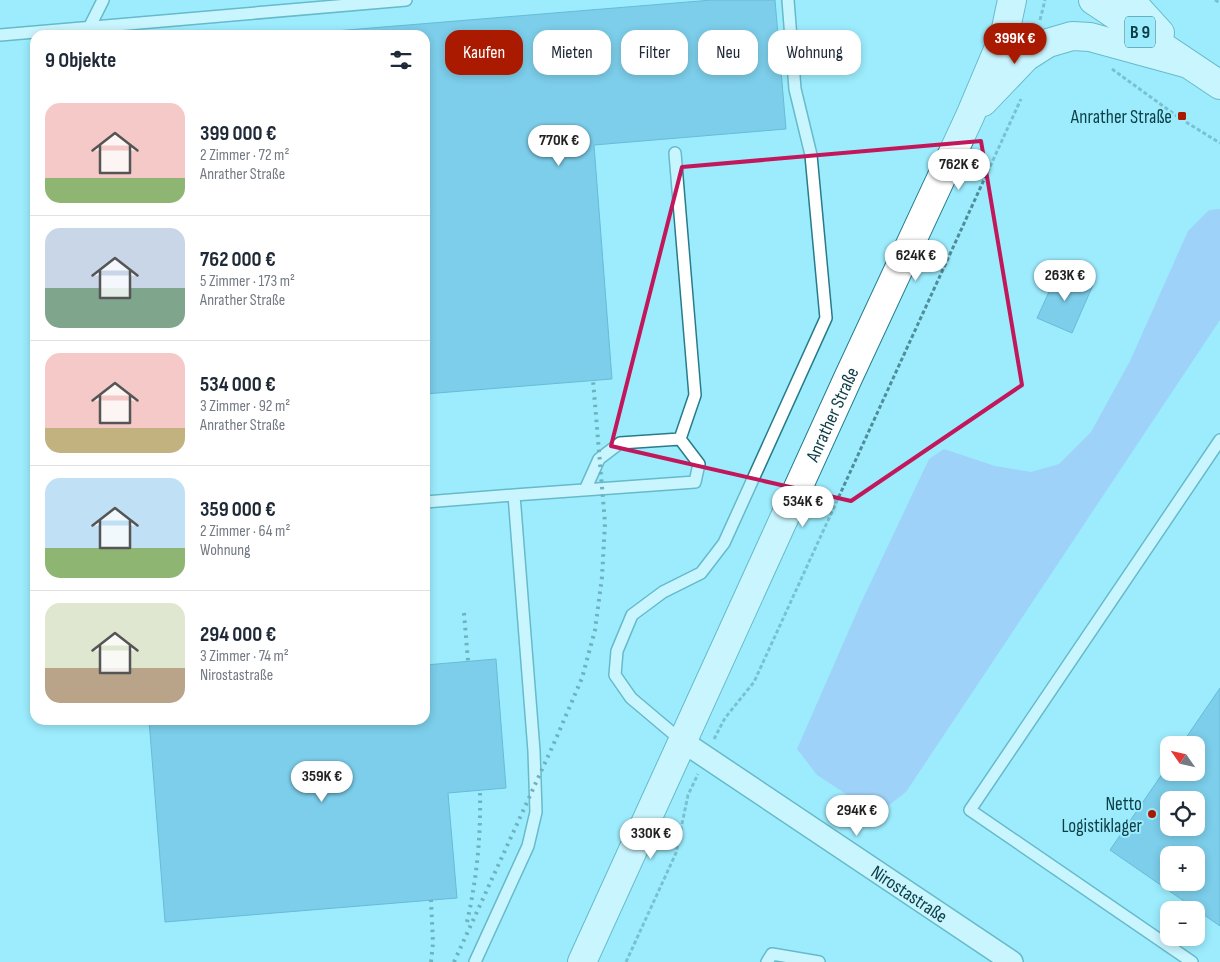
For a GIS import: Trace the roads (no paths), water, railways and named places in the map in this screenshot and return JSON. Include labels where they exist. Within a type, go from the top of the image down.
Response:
[{"type":"main road","name":"Anrather Straße","points":[[582,962],[848,378],[970,116],[1005,33],[1012,0]]},
{"type":"main road","name":"B 9","points":[[1093,0],[1220,85]]},
{"type":"main road","name":"B 9","points":[[1130,0],[1188,64]]},
{"type":"main road","points":[[970,116],[1026,56],[1048,43],[1072,36],[1090,38],[1188,64]]},
{"type":"street","name":"Nirostastraße","points":[[682,741],[1012,962]]},
{"type":"lane","points":[[89,28],[102,0]]},
{"type":"lane","points":[[64,30],[89,28],[129,30],[406,0]]},
{"type":"lane","points":[[682,741],[631,698],[615,675],[617,651],[632,615],[663,592],[701,573],[724,543],[826,318],[812,155],[795,90],[788,0]]},
{"type":"lane","points":[[0,35],[30,33]]},
{"type":"lane","points":[[676,153],[695,395],[680,439]]},
{"type":"lane","points":[[430,502],[695,482],[700,464],[680,439]]},
{"type":"lane","points":[[585,490],[599,459],[620,443],[680,439]]},
{"type":"lane","points":[[1192,962],[970,810],[1220,440]]},
{"type":"lane","points":[[475,962],[528,846],[536,812],[534,751],[514,495]]},
{"type":"lane","points":[[767,962],[772,954],[818,962]]},
{"type":"water","points":[[1220,209],[1220,320],[906,792],[880,812],[855,800],[817,775],[797,749],[860,605],[929,459],[944,449],[995,466],[1031,472],[1059,464],[1091,432],[1130,361],[1188,231],[1209,210]]},
{"type":"railway","points":[[454,962],[582,678],[595,630],[602,577],[605,523],[593,380]]},
{"type":"railway","points":[[464,613],[468,661]]},
{"type":"railway","points":[[467,922],[478,856],[480,790]]},
{"type":"railway","points":[[431,900],[433,943],[431,962]]},
{"type":"place","name":"Anrather Straße","points":[[1182,116]]},
{"type":"place","name":"Netto Logistiklager","points":[[1152,814]]}]
